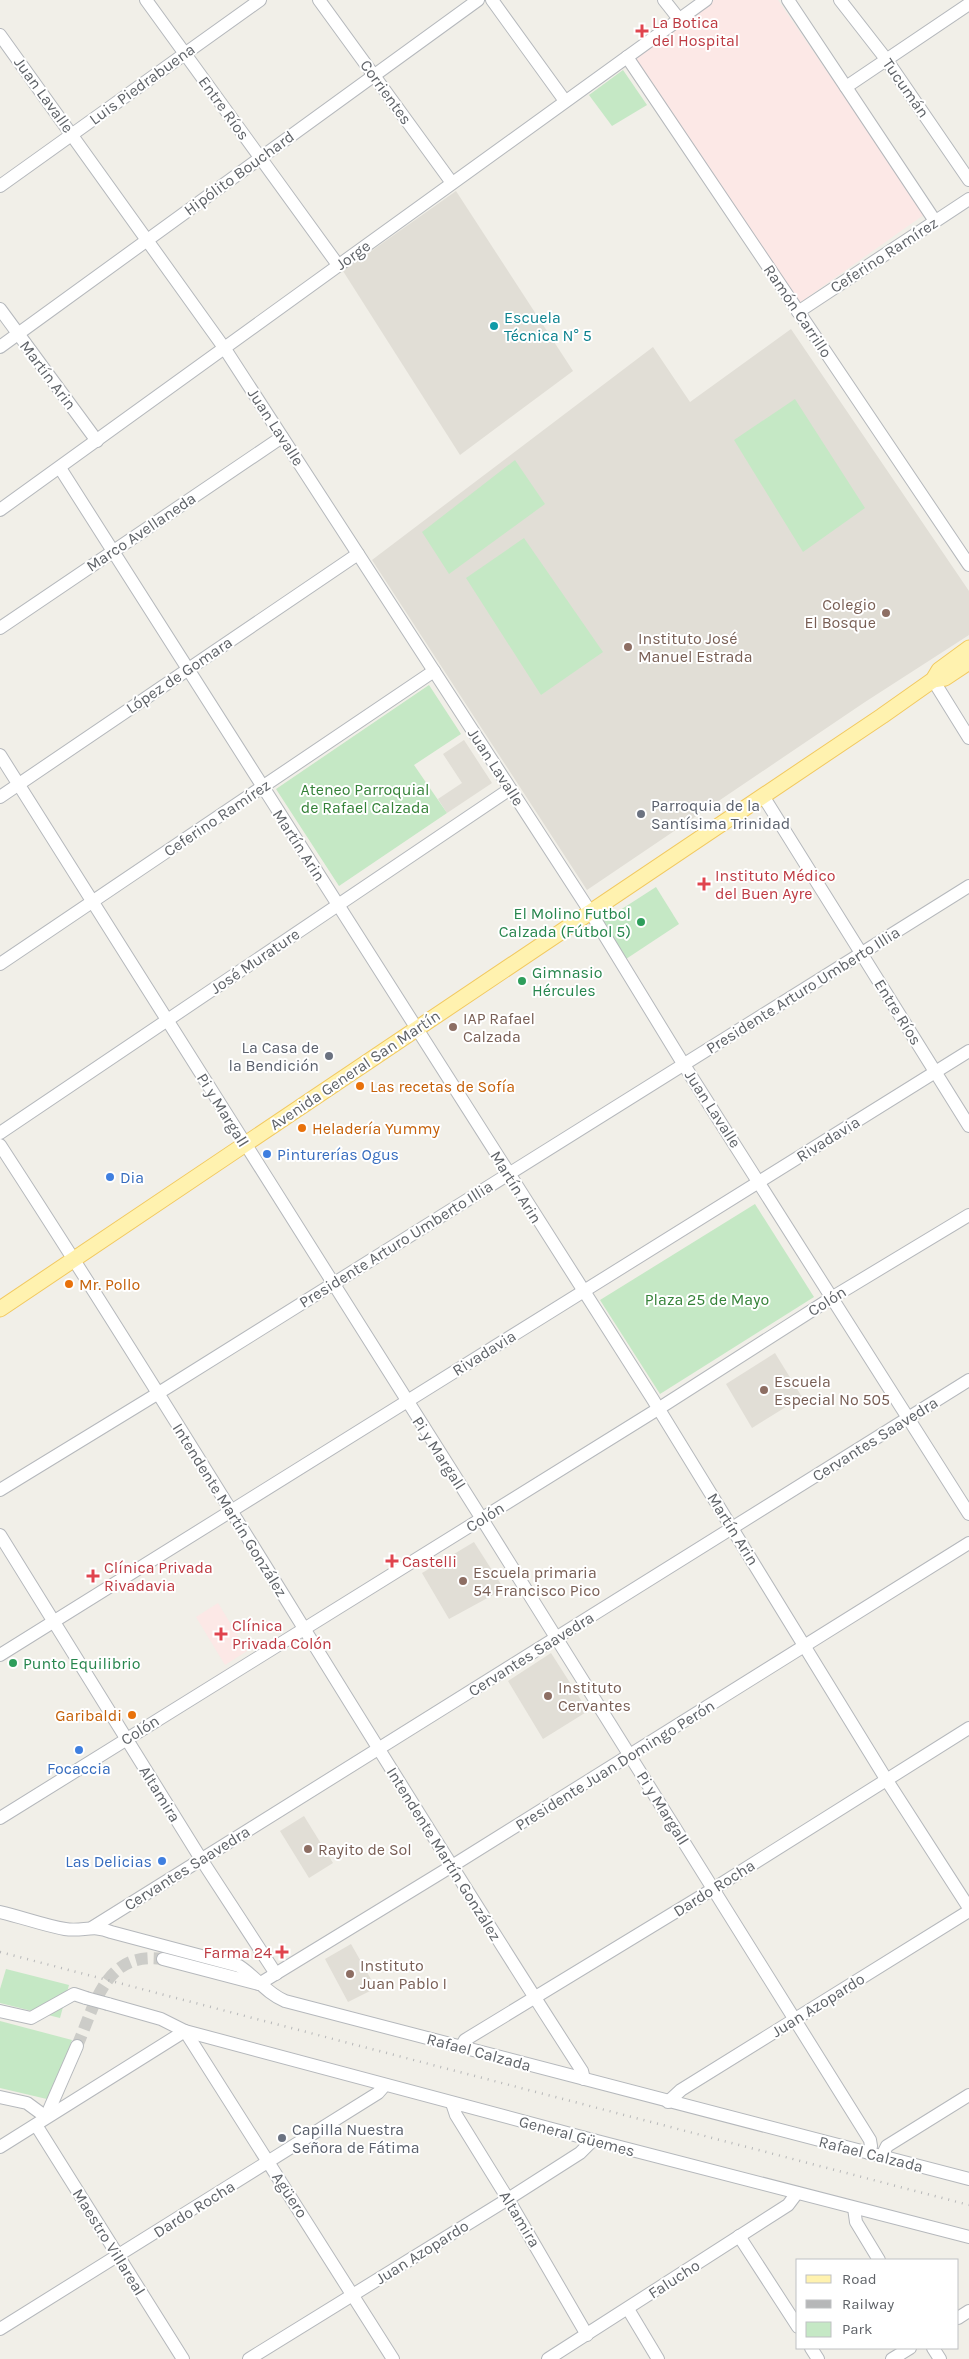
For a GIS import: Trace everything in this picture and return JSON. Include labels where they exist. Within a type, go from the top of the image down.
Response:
[{"type":"main road","name":"Avenida General San Martín","points":[[0,1309],[763,796],[933,680],[939,670],[969,648]]},
{"type":"main road","name":"Avenida General San Martín","points":[[933,680],[945,678],[969,662]]},
{"type":"street","name":"Entre Ríos","points":[[146,0],[338,265]]},
{"type":"street","name":"Luis Piedrabuena","points":[[0,186],[260,0]]},
{"type":"street","name":"Corrientes","points":[[319,0],[452,183]]},
{"type":"street","name":"Hipólito Bouchard","points":[[0,347],[146,239],[478,0]]},
{"type":"street","points":[[492,0],[565,101]]},
{"type":"street","points":[[664,0],[679,19]]},
{"type":"street","name":"Jorge","points":[[0,510],[706,0]]},
{"type":"street","points":[[788,0],[935,221]]},
{"type":"street","name":"Tucumán","points":[[840,0],[886,59],[969,180]]},
{"type":"street","points":[[846,88],[969,4]]},
{"type":"street","name":"Juan Lavalle","points":[[0,36],[225,349],[591,913],[684,1065],[969,1514]]},
{"type":"street","name":"Ramón Carrillo","points":[[627,57],[969,565]]},
{"type":"street","name":"Ceferino Ramírez","points":[[798,312],[969,199]]},
{"type":"street","name":"Martín Arin","points":[[0,309],[97,441]]},
{"type":"street","name":"Marco Avellaneda","points":[[0,628],[282,437]]},
{"type":"street","name":"Martín Arin","points":[[60,468],[111,552],[658,1409],[886,1779],[969,1909]]},
{"type":"street","name":"López de Gomara","points":[[0,797],[358,554]]},
{"type":"street","name":"Ceferino Ramírez","points":[[0,964],[434,672]]},
{"type":"street","points":[[933,680],[965,722],[969,738]]},
{"type":"street","name":"Pi y Margall","points":[[0,755],[406,1402],[482,1518],[794,2021],[870,2140],[869,2153]]},
{"type":"street","name":"José Murature","points":[[0,1133],[510,789]]},
{"type":"street","name":"Entre Ríos","points":[[763,796],[969,1126]]},
{"type":"street","name":"Presidente Arturo Umberto Illia","points":[[0,1490],[157,1394],[969,886]]},
{"type":"street","name":"Rivadavia","points":[[0,1655],[969,1051]]},
{"type":"street","name":"Intendente Martín González","points":[[0,1145],[74,1258],[157,1394],[232,1510],[378,1749],[582,2071],[584,2080]]},
{"type":"street","name":"Colón","points":[[0,1818],[658,1409],[833,1297],[969,1215]]},
{"type":"street","name":"Cervantes Saavedra","points":[[93,1927],[969,1380]]},
{"type":"street","name":"Altamira","points":[[0,1534],[200,1859],[276,1974]]},
{"type":"street","name":"Presidente Juan Domingo Perón","points":[[258,1984],[630,1756],[969,1543]]},
{"type":"street","name":"Dardo Rocha","points":[[461,2047],[465,2040],[713,1889],[969,1728]]},
{"type":"street","name":"Juan Azopardo","points":[[668,2102],[681,2090],[794,2021],[969,1909]]},
{"type":"street","name":"Rafael Calzada","points":[[0,1912],[64,1929],[76,1930],[93,1927],[239,1966],[250,1973],[258,1984],[272,1996],[285,2001],[969,2179]]},
{"type":"street","points":[[163,1959],[258,1984]]},
{"type":"street","points":[[0,2011],[30,2018],[74,1994],[161,2019],[185,2032]]},
{"type":"street","points":[[0,2147],[185,2032]]},
{"type":"street","name":"General Güemes","points":[[185,2032],[797,2194],[969,2237]]},
{"type":"street","name":"Agüero","points":[[185,2032],[393,2359]]},
{"type":"street","points":[[46,2117],[77,2046]]},
{"type":"street","name":"Dardo Rocha","points":[[0,2329],[378,2093],[385,2084]]},
{"type":"street","points":[[0,2097],[27,2103],[39,2102],[57,2093]]},
{"type":"street","points":[[882,2156],[887,2146],[969,2095]]},
{"type":"street","points":[[27,2103],[46,2117]]},
{"type":"street","name":"Altamira","points":[[452,2103],[456,2115],[508,2198],[587,2334]]},
{"type":"street","name":"Maestro Villareal","points":[[36,2125],[183,2359]]},
{"type":"street","name":"Juan Azopardo","points":[[248,2359],[354,2295],[580,2153],[593,2140]]},
{"type":"street","name":"Falucho","points":[[548,2359],[788,2205],[797,2194]]},
{"type":"street","points":[[854,2208],[856,2222],[878,2259]]},
{"type":"street","points":[[739,2236],[796,2324]]},
{"type":"street","points":[[628,2309],[658,2359]]},
{"type":"street","points":[[892,2359],[908,2349]]},
{"type":"shaded area","points":[[714,0],[778,0],[925,214],[798,304],[633,58]]},
{"type":"shaded area","points":[[456,191],[573,371],[460,455],[343,271]]},
{"type":"shaded area","name":"Instituto José Manuel Estrada","points":[[791,329],[969,591],[969,635],[865,702],[587,890],[372,560],[653,347],[690,402]]},
{"type":"shaded area","points":[[464,740],[492,783],[447,813],[438,799],[462,783],[443,754]]},
{"type":"shaded area","name":"Escuela Especial Nº 505","points":[[775,1353],[802,1397],[752,1428],[726,1384]]},
{"type":"shaded area","name":"Escuela primaria 54 Francisco Pico","points":[[474,1542],[504,1589],[449,1619],[422,1573]]},
{"type":"shaded area","name":"Clínica Privada Colón","points":[[218,1603],[247,1651],[225,1665],[196,1617]]},
{"type":"shaded area","name":"Instituto Cervantes","points":[[551,1653],[588,1711],[543,1739],[508,1681]]},
{"type":"shaded area","name":"Rayito de Sol","points":[[304,1816],[333,1863],[309,1878],[280,1831]]},
{"type":"shaded area","name":"Instituto Juan Pablo I","points":[[351,1944],[376,1988],[348,2002],[325,1959]]},
{"type":"green space","points":[[623,70],[647,105],[612,126],[589,95]]},
{"type":"green space","points":[[795,399],[865,508],[803,552],[734,440]]},
{"type":"green space","points":[[515,460],[545,504],[449,574],[422,532]]},
{"type":"green space","points":[[524,538],[603,652],[541,695],[466,578]]},
{"type":"green space","name":"Ateneo Parroquial de Rafael Calzada","points":[[429,685],[461,734],[414,765],[447,813],[339,886],[276,789]]},
{"type":"green space","name":"El Molino Futbol Calzada (Fútbol 5)","points":[[656,887],[679,924],[626,959],[603,921]]},
{"type":"green space","name":"Plaza 25 de Mayo","points":[[755,1204],[814,1297],[660,1394],[600,1300]]},
{"type":"green space","points":[[6,1969],[69,1985],[60,2018],[0,2003],[0,1989]]},
{"type":"green space","points":[[0,2021],[72,2040],[51,2100],[0,2088]]},
{"type":"tunnel","points":[[77,2046],[97,1997],[105,1983],[115,1972],[128,1963],[143,1959],[163,1959]]},
{"type":"railway","points":[[0,1952],[969,2205]]},
{"type":"place","name":"La Botica del Hospital","points":[[642,31]]},
{"type":"place","name":"Escuela Técnica N° 5","points":[[494,326]]},
{"type":"place","name":"Colegio El Bosque","points":[[886,613]]},
{"type":"place","name":"Instituto José Manuel Estrada","points":[[628,647]]},
{"type":"place","name":"Parroquia de la Santísima Trinidad","points":[[641,814]]},
{"type":"place","name":"Instituto Médico del Buen Ayre","points":[[704,884]]},
{"type":"place","name":"El Molino Futbol Calzada (Fútbol 5)","points":[[641,922]]},
{"type":"place","name":"Gimnasio Hércules","points":[[522,981]]},
{"type":"place","name":"IAP Rafael Calzada","points":[[453,1027]]},
{"type":"place","name":"La Casa de la Bendición","points":[[329,1056]]},
{"type":"place","name":"Las recetas de Sofía","points":[[360,1086]]},
{"type":"place","name":"Heladería Yummy","points":[[302,1128]]},
{"type":"place","name":"Pinturerías Ogus","points":[[267,1154]]},
{"type":"place","name":"Dia","points":[[110,1177]]},
{"type":"place","name":"Mr. Pollo","points":[[69,1284]]},
{"type":"place","name":"Escuela Especial Nº 505","points":[[764,1390]]},
{"type":"place","name":"Castelli","points":[[392,1561]]},
{"type":"place","name":"Clínica Privada Rivadavia","points":[[93,1576]]},
{"type":"place","name":"Escuela primaria 54 Francisco Pico","points":[[463,1581]]},
{"type":"place","name":"Clínica Privada Colón","points":[[221,1634]]},
{"type":"place","name":"Punto Equilibrio","points":[[13,1663]]},
{"type":"place","name":"Instituto Cervantes","points":[[548,1696]]},
{"type":"place","name":"Garibaldi","points":[[132,1715]]},
{"type":"place","name":"Focaccia","points":[[79,1750]]},
{"type":"place","name":"Rayito de Sol","points":[[308,1849]]},
{"type":"place","name":"Las Delicias","points":[[162,1861]]},
{"type":"place","name":"Farma 24","points":[[282,1952]]},
{"type":"place","name":"Instituto Juan Pablo I","points":[[350,1974]]},
{"type":"place","name":"Capilla Nuestra Señora de Fátima","points":[[282,2138]]}]
